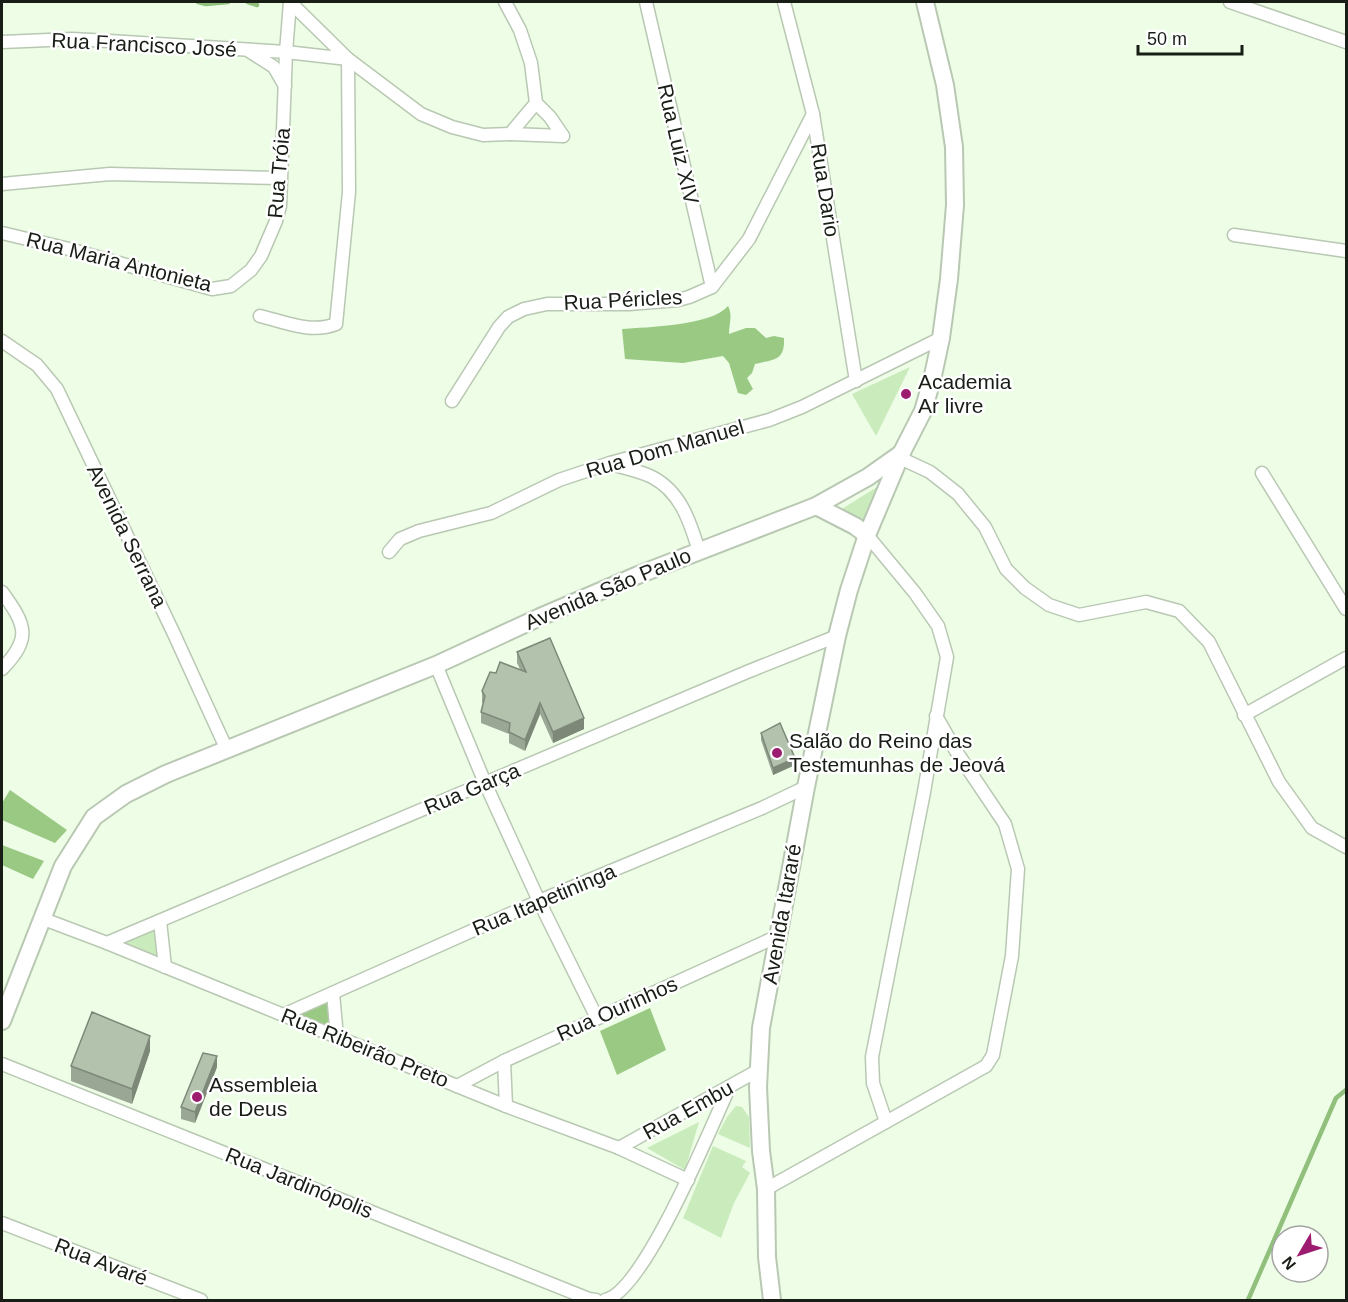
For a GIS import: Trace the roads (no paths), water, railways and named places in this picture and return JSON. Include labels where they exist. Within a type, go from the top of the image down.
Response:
[{"type":"main road","name":"Avenida São Paulo","points":[[2,1022],[63,866],[94,817],[126,794],[166,774],[436,665],[540,617],[699,551],[816,506],[868,477],[901,455],[923,411],[932,380],[941,338],[949,279],[955,205],[954,147],[945,85],[925,2]]},
{"type":"main road","name":"Avenida Itararé","points":[[772,1300],[767,1257],[766,1189],[761,1151],[758,1071],[761,1028],[837,636],[867,535],[901,455]]},
{"type":"main road","points":[[816,506],[855,526],[867,535]]},
{"type":"street","name":"Rua Tróia","points":[[290,2],[348,59],[421,114],[452,127],[483,135],[563,136],[536,103]]},
{"type":"street","name":"Rua Tróia","points":[[261,256],[280,206],[290,2]]},
{"type":"street","points":[[505,2],[520,30],[531,63],[536,103],[510,134]]},
{"type":"street","name":"Rua Luiz XIV","points":[[646,2],[712,286]]},
{"type":"street","name":"Rua Dario","points":[[784,2],[813,114],[856,381]]},
{"type":"street","points":[[1230,2],[1347,42]]},
{"type":"street","name":"Rua Francisco José","points":[[2,42],[72,39],[286,52]]},
{"type":"street","points":[[248,50],[274,67],[286,87]]},
{"type":"street","points":[[260,316],[312,329],[324,329],[336,324],[349,192],[348,59],[286,52]]},
{"type":"street","name":"Rua Péricles","points":[[452,401],[498,327],[508,317],[524,309],[547,304],[629,304],[678,300],[712,286],[749,239],[813,114]]},
{"type":"street","points":[[2,184],[110,174],[280,178]]},
{"type":"street","name":"Rua Maria Antonieta","points":[[2,232],[212,289],[231,286],[251,270],[261,256]]},
{"type":"street","points":[[1234,235],[1347,251]]},
{"type":"street","name":"Rua Dom Manuel","points":[[389,552],[400,539],[419,531],[491,513],[559,480],[610,463],[770,420],[802,407],[941,338]]},
{"type":"street","name":"Avenida Serrana","points":[[2,341],[37,365],[62,399],[227,750]]},
{"type":"street","points":[[901,455],[930,472],[958,494],[985,527],[1006,569],[1024,588],[1049,605],[1079,615],[1146,603],[1179,611],[1209,642],[1278,782],[1312,828],[1347,847]]},
{"type":"street","points":[[610,463],[652,477],[671,492],[682,505],[699,551]]},
{"type":"street","points":[[1262,473],[1347,609]]},
{"type":"street","points":[[867,535],[915,593],[938,626],[947,657],[924,792],[872,1057],[873,1083],[886,1122]]},
{"type":"street","points":[[2,592],[21,624],[22,632],[22,643],[2,669]]},
{"type":"street","name":"Rua Garça","points":[[107,943],[837,636]]},
{"type":"street","points":[[1244,715],[1347,658]]},
{"type":"street","points":[[436,665],[485,783],[539,901],[597,1018]]},
{"type":"street","points":[[766,1189],[986,1066],[993,1054],[1012,956],[1018,869],[1005,824],[956,751],[936,716]]},
{"type":"street","name":"Rua Itapetininga","points":[[283,1015],[539,901],[806,787]]},
{"type":"street","name":"Rua Ribeirão Preto","points":[[41,918],[506,1106],[619,1148],[688,1180]]},
{"type":"street","points":[[160,921],[165,967]]},
{"type":"street","name":"Rua Ourinhos","points":[[457,1086],[504,1061],[778,936]]},
{"type":"street","points":[[333,993],[337,1037]]},
{"type":"street","points":[[504,1061],[506,1106]]},
{"type":"street","name":"Rua Jardinópolis","points":[[2,1064],[596,1300]]},
{"type":"street","name":"Rua Embu","points":[[619,1148],[758,1071]]},
{"type":"street","points":[[605,1300],[618,1294],[634,1278],[650,1251],[688,1180],[729,1088]]},
{"type":"street","name":"Rua Avaré","points":[[2,1223],[201,1300]]},
{"type":"waterway","points":[[198,2],[206,4],[228,2]]},
{"type":"waterway","points":[[248,2],[257,5]]},
{"type":"waterway","points":[[1248,1300],[1336,1098],[1346,1090]]},
{"type":"place","name":"Academia Ar livre","points":[[906,394]]},
{"type":"place","name":"Salão do Reino das Testemunhas de Jeová","points":[[777,753]]},
{"type":"place","name":"Assembleia de Deus","points":[[197,1097]]}]
